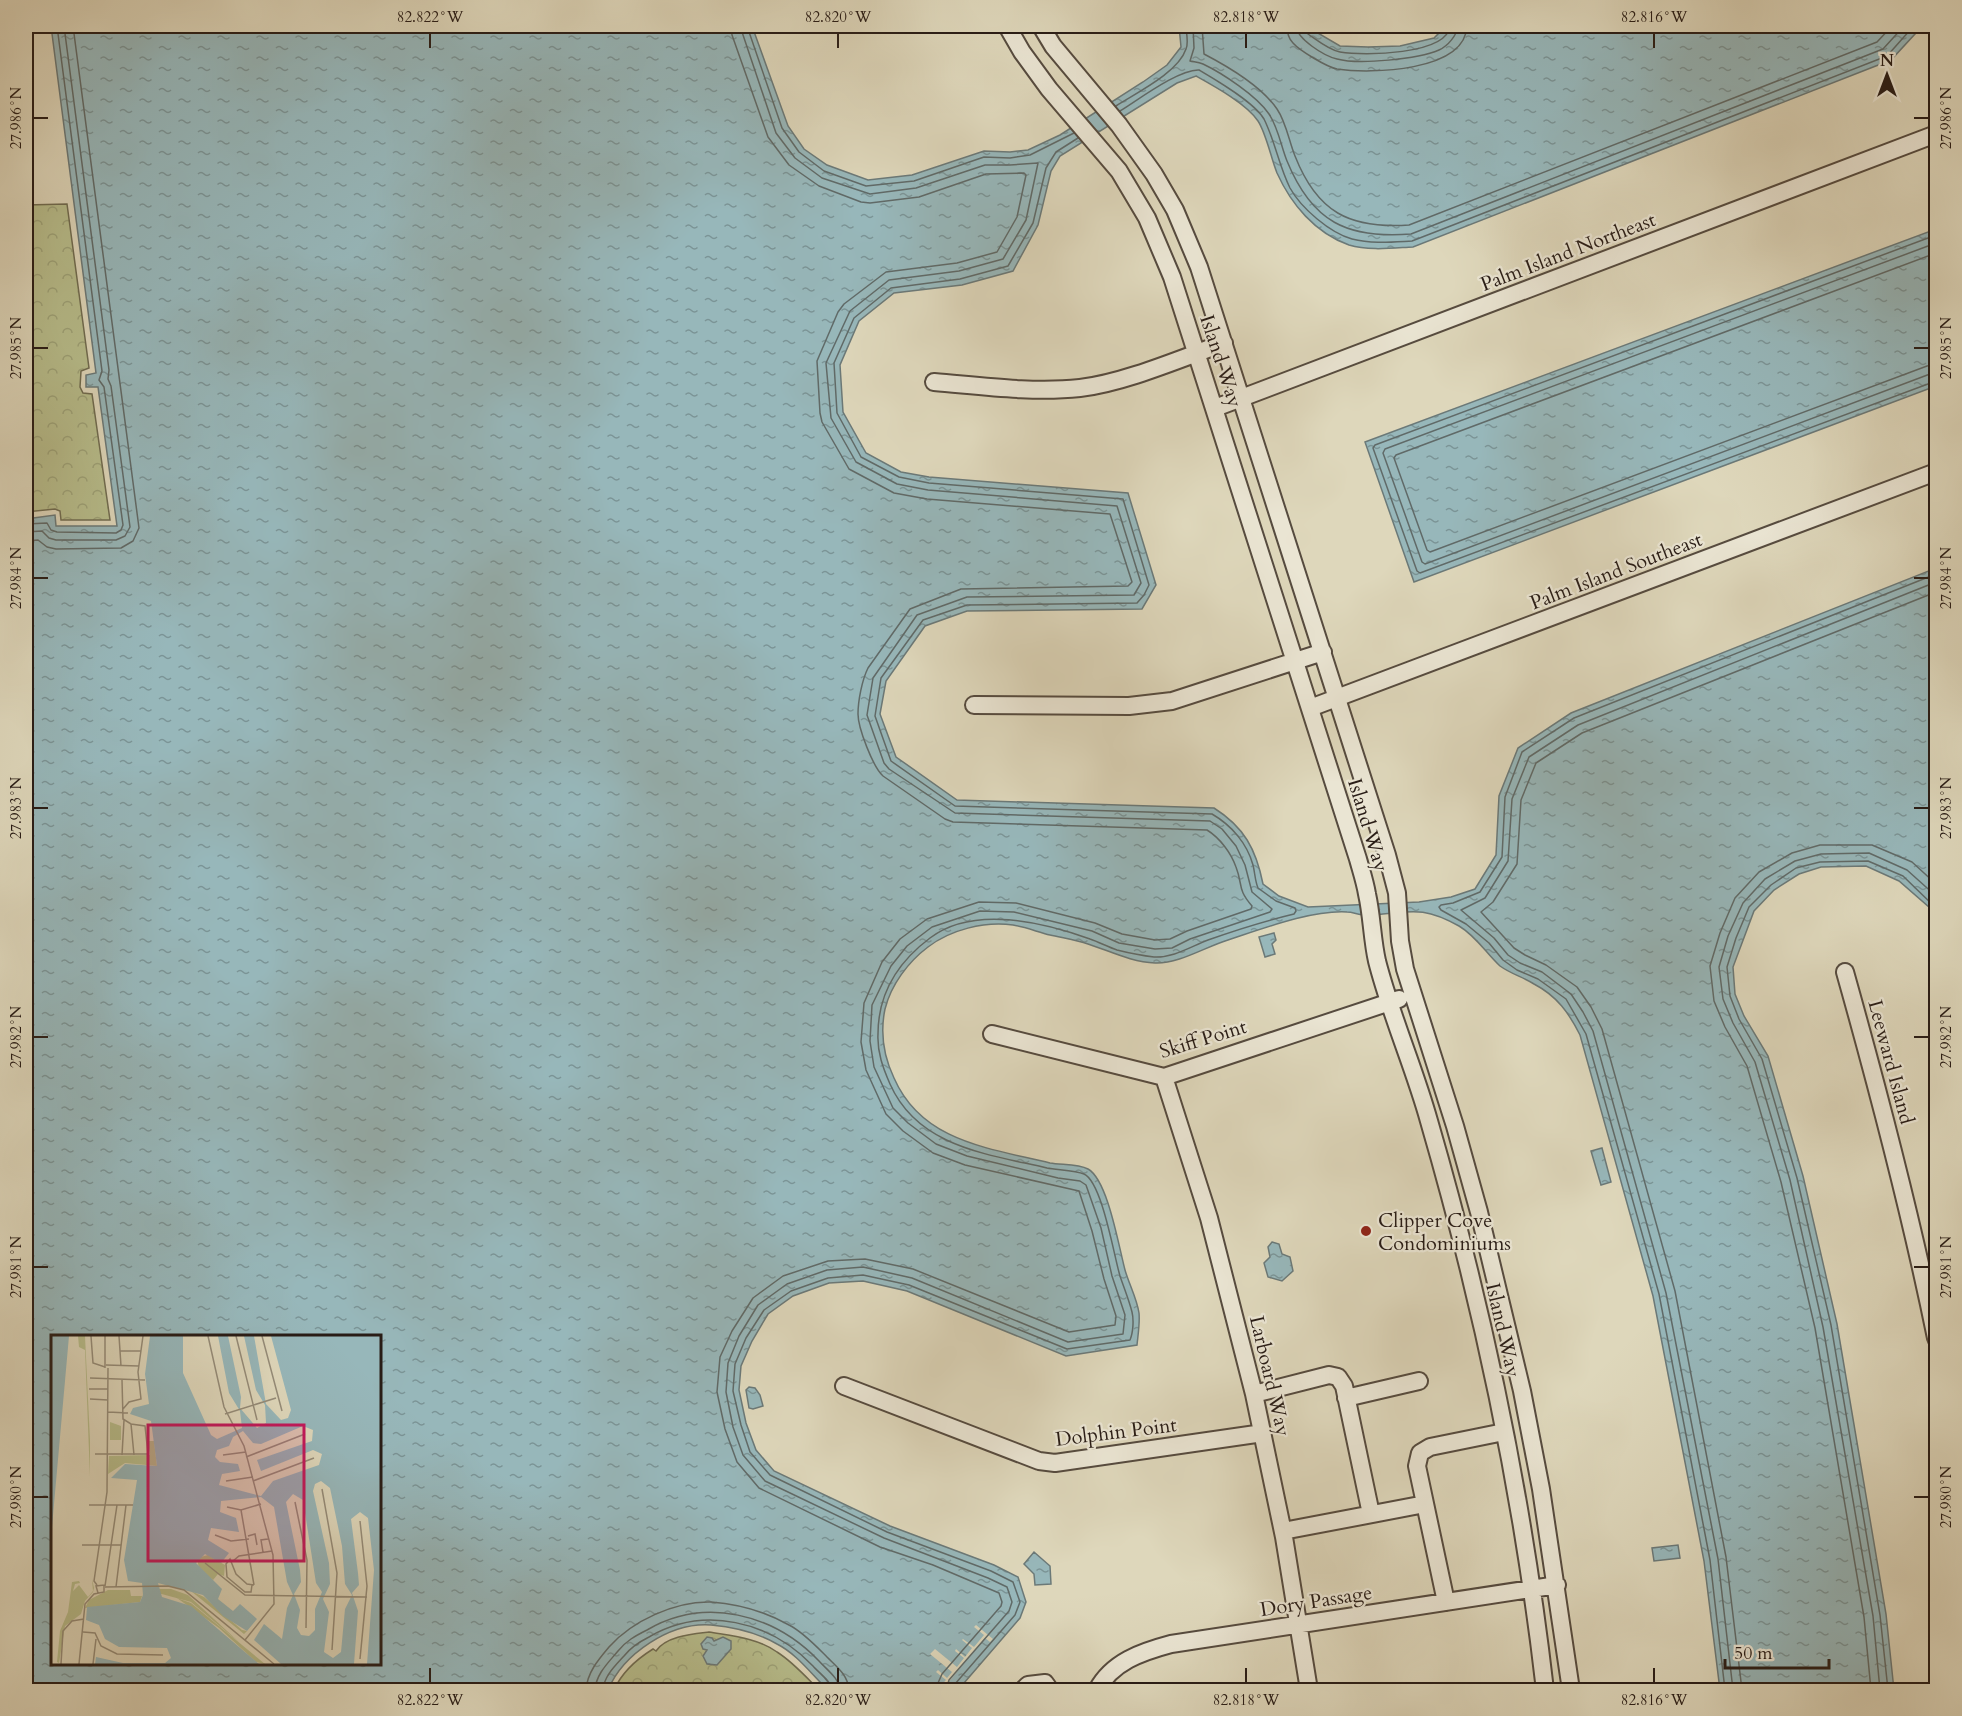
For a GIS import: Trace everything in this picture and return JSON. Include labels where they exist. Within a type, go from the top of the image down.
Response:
[{"type":"street","name":"Island Way","points":[[1007,26],[1022,52],[1049,89],[1119,171],[1147,218],[1172,277],[1215,408],[1367,894],[1378,962],[1389,1002],[1429,1120],[1481,1324],[1504,1432],[1532,1589],[1545,1690]]},
{"type":"street","name":"Island Way","points":[[1041,26],[1053,46],[1119,125],[1154,174],[1175,210],[1199,267],[1323,652],[1387,855],[1397,893],[1400,941],[1412,994],[1455,1126],[1506,1319],[1540,1479],[1571,1690]]},
{"type":"street","name":"Palm Island Northeast","points":[[1215,408],[1936,134]]},
{"type":"street","points":[[934,382],[1044,390],[1082,388],[1119,379],[1224,343]]},
{"type":"street","name":"Palm Island Southeast","points":[[1310,708],[1936,472]]},
{"type":"street","points":[[974,705],[1129,706],[1172,701],[1323,652]]},
{"type":"street","name":"Leeward Island","points":[[1845,972],[1888,1129],[1918,1250],[1936,1338]]},
{"type":"street","name":"Skiff Point","points":[[992,1034],[1164,1077],[1412,994]]},
{"type":"street","name":"Larboard Way","points":[[1164,1077],[1209,1218],[1254,1394],[1283,1532],[1309,1690]]},
{"type":"street","points":[[1481,1324],[1506,1319]]},
{"type":"street","points":[[1254,1394],[1329,1375],[1338,1377],[1344,1386],[1371,1514]]},
{"type":"street","points":[[1346,1398],[1419,1381]]},
{"type":"street","name":"Dolphin Point","points":[[844,1386],[1026,1457],[1047,1462],[1263,1433]]},
{"type":"street","points":[[1446,1602],[1417,1466],[1420,1453],[1430,1447],[1504,1432]]},
{"type":"street","points":[[1283,1532],[1425,1504]]},
{"type":"street","name":"Dory Passage","points":[[1097,1690],[1102,1681],[1120,1665],[1143,1651],[1171,1644],[1557,1585]]},
{"type":"street","points":[[1023,1690],[1028,1685],[1045,1683],[1050,1690]]},
{"type":"green space","points":[[67,204],[89,368],[81,371],[80,387],[83,393],[92,394],[110,520],[61,520],[60,511],[55,509],[26,512],[26,205]]},
{"type":"green space","points":[[709,1632],[744,1638],[770,1647],[794,1665],[819,1690],[614,1690],[630,1666],[653,1649],[656,1651],[673,1639]]},
{"type":"water","points":[[51,26],[752,26],[788,126],[804,149],[827,165],[868,180],[912,175],[984,151],[1028,150],[1060,135],[1167,65],[1181,47],[1179,26],[1306,26],[1340,46],[1368,47],[1400,46],[1434,38],[1446,26],[1933,26],[1916,33],[1891,60],[1413,247],[1381,249],[1357,247],[1325,233],[1289,196],[1277,173],[1264,132],[1258,121],[1230,96],[1196,76],[1177,83],[1060,156],[1051,171],[1038,225],[1013,271],[962,285],[894,293],[859,321],[840,365],[843,412],[866,453],[901,472],[929,477],[1128,493],[1156,585],[1142,609],[967,611],[925,626],[886,681],[880,714],[896,757],[957,800],[1214,808],[1233,823],[1247,840],[1257,860],[1263,884],[1279,896],[1308,907],[1419,902],[1451,897],[1475,889],[1496,855],[1499,796],[1518,748],[1571,713],[1936,568],[1936,921],[1930,908],[1899,881],[1866,866],[1821,867],[1799,874],[1774,890],[1754,911],[1733,967],[1735,994],[1744,1016],[1768,1056],[1803,1176],[1837,1324],[1886,1614],[1894,1690],[1720,1690],[1704,1561],[1653,1296],[1580,1035],[1567,1012],[1556,1000],[1542,989],[1500,966],[1465,930],[1445,919],[1422,912],[1366,915],[1333,912],[1302,917],[1271,926],[1164,963],[1129,958],[1018,926],[991,924],[968,928],[937,941],[907,967],[896,983],[885,1009],[883,1036],[885,1053],[891,1070],[906,1099],[922,1116],[940,1129],[960,1139],[1050,1163],[1075,1165],[1088,1169],[1095,1176],[1107,1200],[1139,1313],[1137,1345],[1066,1356],[907,1291],[863,1281],[829,1283],[793,1296],[768,1314],[752,1341],[741,1366],[739,1390],[746,1423],[756,1450],[774,1471],[890,1526],[994,1565],[1018,1577],[1026,1602],[1020,1618],[958,1690],[828,1690],[798,1659],[777,1644],[728,1627],[695,1625],[664,1635],[636,1653],[615,1677],[608,1690],[26,1690],[26,519],[55,515],[56,526],[117,526],[98,387],[86,387],[86,375],[96,373]]},
{"type":"water","points":[[1936,229],[1936,386],[1414,582],[1365,442]]},
{"type":"water","points":[[1274,933],[1276,940],[1272,944],[1275,954],[1265,957],[1259,937]]},
{"type":"water","points":[[1602,1148],[1611,1182],[1601,1185],[1591,1151]]},
{"type":"water","points":[[1272,1242],[1279,1244],[1282,1254],[1290,1257],[1293,1271],[1282,1281],[1268,1277],[1264,1263],[1270,1257],[1268,1247]]},
{"type":"water","points":[[749,1387],[755,1388],[763,1406],[749,1408],[746,1390]]},
{"type":"water","points":[[1678,1545],[1680,1558],[1654,1561],[1652,1548]]},
{"type":"water","points":[[1034,1552],[1050,1566],[1051,1584],[1035,1585],[1034,1574],[1024,1564]]},
{"type":"water","points":[[707,1637],[714,1641],[723,1637],[731,1641],[731,1649],[717,1665],[707,1664],[703,1656],[707,1650],[703,1649],[701,1644]]},
{"type":"pier","points":[[976,1625],[993,1639],[990,1642],[985,1638],[942,1690],[937,1690],[946,1680],[936,1672],[938,1670],[947,1678],[952,1672],[930,1654],[935,1649],[957,1667],[964,1658],[955,1651],[956,1649],[965,1657],[972,1648],[962,1640],[974,1647],[984,1635],[974,1627]]},
{"type":"place","name":"Clipper Cove Condominiums","points":[[1366,1231]]}]
